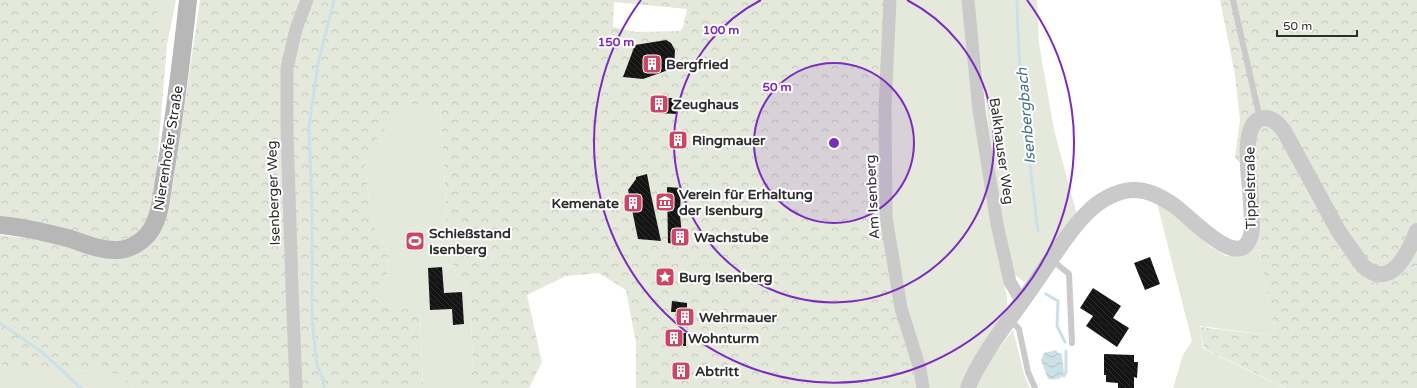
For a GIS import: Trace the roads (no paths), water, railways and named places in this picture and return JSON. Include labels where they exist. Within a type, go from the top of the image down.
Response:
[{"type":"main road","name":"Nierenhofer Straße","points":[[0,225],[19,227],[110,250],[127,248],[136,245],[150,231],[158,213],[173,124],[188,0]]},
{"type":"street","name":"Isenberger Weg","points":[[296,388],[287,68],[296,29],[307,0]]},
{"type":"street","name":"Am Isenberg","points":[[890,0],[885,108],[886,217],[901,308],[920,370],[923,388]]},
{"type":"street","name":"Balkhauser Weg","points":[[968,0],[979,110],[996,224],[1010,282],[1022,302]]},
{"type":"street","points":[[1260,119],[1265,118],[1273,120],[1284,131],[1339,232],[1363,266],[1368,270],[1382,275],[1395,268],[1408,252],[1417,231]]},
{"type":"street","name":"Tippelstraße","points":[[968,388],[983,358],[1081,220],[1100,202],[1111,196],[1131,190],[1149,192],[1173,204],[1215,240],[1230,249],[1240,250],[1245,247],[1251,237],[1252,230],[1250,179],[1246,153],[1251,130],[1260,119]]},
{"type":"lane","points":[[1233,0],[1260,119]]},
{"type":"lane","points":[[1052,260],[1068,274],[1072,343]]},
{"type":"lane","points":[[1010,319],[1019,329],[1028,372],[1035,388]]},
{"type":"water","points":[[1056,350],[1058,353],[1062,354],[1064,368],[1063,376],[1055,379],[1048,379],[1041,360],[1044,353]]},
{"type":"waterway","points":[[324,388],[324,381],[317,366],[312,319],[312,211],[309,126],[318,64],[334,0]]},
{"type":"waterway","name":"Isenbergbach","points":[[1017,0],[1019,58],[1038,231]]},
{"type":"waterway","name":"Isenbergbach","points":[[1046,294],[1058,301],[1057,326],[1065,342]]},
{"type":"waterway","points":[[0,323],[42,352],[81,388]]},
{"type":"waterway","name":"Isenbergbach","points":[[1064,376],[1066,372],[1066,351]]},
{"type":"place","name":"Bergfried","points":[[652,64]]},
{"type":"place","name":"Zeughaus","points":[[659,104]]},
{"type":"place","name":"Ringmauer","points":[[678,140]]},
{"type":"place","name":"Verein für Erhaltung der Isenburg","points":[[665,202]]},
{"type":"place","name":"Kemenate","points":[[633,203]]},
{"type":"place","name":"Wachstube","points":[[680,237]]},
{"type":"place","name":"Schießstand Isenberg","points":[[415,241]]},
{"type":"place","name":"Burg Isenberg","points":[[665,277]]},
{"type":"place","name":"Wehrmauer","points":[[685,317]]},
{"type":"place","name":"Wohnturm","points":[[674,338]]},
{"type":"place","name":"Abtritt","points":[[681,371]]}]
